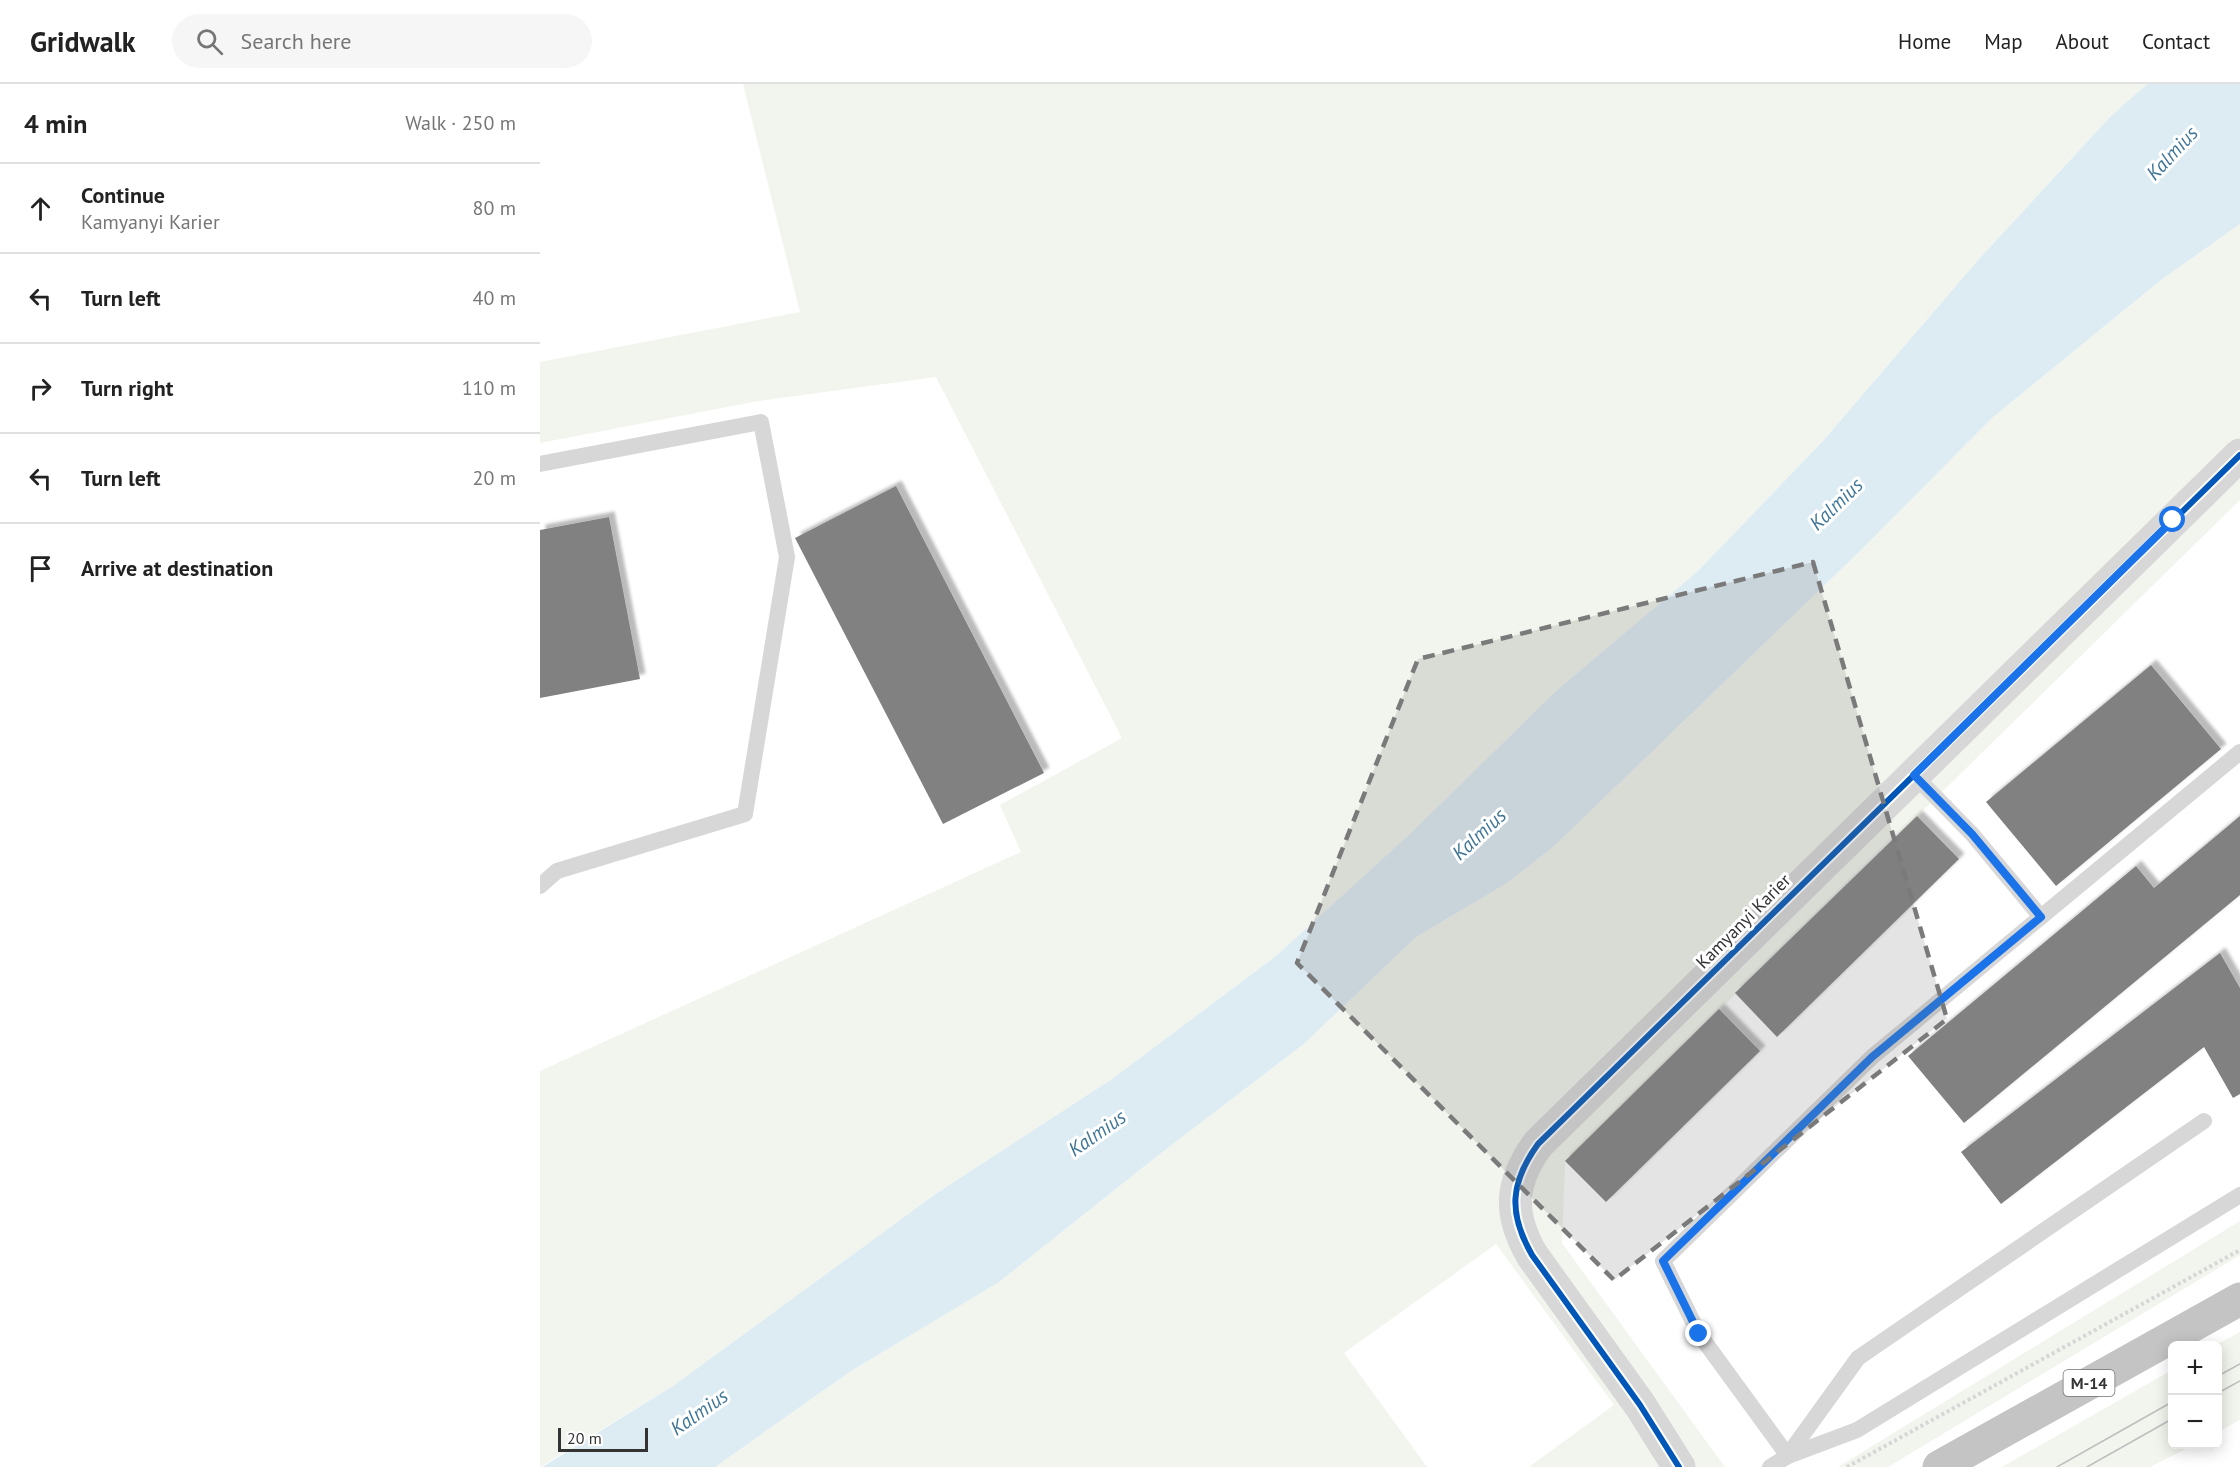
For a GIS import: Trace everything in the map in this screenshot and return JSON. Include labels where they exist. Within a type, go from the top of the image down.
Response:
[{"type":"highway","name":"М-14","points":[[1939,1467],[2240,1299]]},
{"type":"street","name":"Kamyanyi Karier","points":[[1679,1467],[1640,1405],[1524,1241],[1515,1211],[1519,1179],[1524,1164],[1538,1144],[2240,455]]},
{"type":"lane","points":[[540,464],[761,422],[787,557],[745,814],[557,871],[540,886]]},
{"type":"lane","points":[[1788,1456],[1699,1334],[1663,1261],[1872,1057],[2240,752]]},
{"type":"lane","points":[[1914,775],[1972,834],[2041,917]]},
{"type":"lane","points":[[1788,1456],[1858,1358],[2204,1121]]},
{"type":"lane","points":[[1770,1467],[1788,1456],[1857,1430],[2240,1195]]},
{"type":"path","points":[[1846,1467],[2240,1250]]},
{"type":"highlighted area","points":[[1813,562],[1947,1019],[1614,1280],[1297,963],[1418,659]]},
{"type":"shaded area","points":[[743,84],[2147,84],[2110,117],[1979,259],[1822,442],[1697,572],[1556,691],[1412,832],[1276,956],[1112,1079],[937,1193],[673,1386],[540,1467],[540,1071],[1021,852],[1000,805],[1122,738],[936,377],[758,401],[540,443],[540,362],[800,312]]},
{"type":"shaded area","points":[[2240,224],[2240,500],[1565,1161],[1562,1243],[1725,1467],[1529,1467],[1614,1405],[1496,1244],[1344,1353],[1427,1467],[715,1467],[851,1371],[999,1282],[1156,1157],[1305,1043],[1416,937],[1507,883],[1553,847],[1860,551],[1992,418],[2161,280]]},
{"type":"shaded area","points":[[2240,1221],[2240,1255],[1888,1467],[1838,1467]]},
{"type":"shaded area","points":[[2240,1332],[2240,1420],[2222,1430],[2222,1395],[2222,1342]]},
{"type":"shaded area","points":[[2168,1372],[2168,1449],[2185,1449],[2150,1467],[2002,1467]]},
{"type":"water","name":"Kalmius","points":[[2147,84],[2240,84],[2240,224],[2161,280],[1992,418],[1860,551],[1553,847],[1507,883],[1416,937],[1305,1043],[1156,1157],[999,1282],[851,1371],[715,1467],[542,1467],[673,1386],[937,1193],[1112,1079],[1276,956],[1412,832],[1556,691],[1697,572],[1822,442],[1979,259],[2110,117]]},
{"type":"building","points":[[896,486],[1044,773],[943,824],[795,538]]},
{"type":"building","points":[[609,517],[640,679],[540,698],[540,530]]},
{"type":"building","points":[[2151,665],[2221,749],[2056,886],[1986,802]]},
{"type":"building","points":[[1917,816],[1959,859],[1777,1037],[1735,993]]},
{"type":"building","points":[[2240,816],[2240,895],[1964,1123],[1908,1056],[2136,866],[2154,888]]},
{"type":"building","points":[[2220,953],[2240,988],[2240,1094],[2233,1098],[2204,1047],[2001,1204],[1961,1152]]},
{"type":"building","points":[[1719,1009],[1760,1051],[1606,1202],[1565,1161]]},
{"type":"tram line","points":[[2222,1374],[2240,1364]]},
{"type":"tram line","points":[[2222,1391],[2240,1381]]},
{"type":"tram line","points":[[2057,1467],[2168,1404]]},
{"type":"tram line","points":[[2087,1467],[2168,1421]]},
{"type":"cycle path","points":[[1679,1467],[1640,1405],[1532,1255],[1524,1240],[1516,1212],[1516,1198],[1517,1185],[1529,1158],[1538,1144],[2240,455]]},
{"type":"route","points":[[1699,1334],[1663,1261],[1872,1057],[2041,917],[1972,834],[1914,775],[2173,520]]}]
